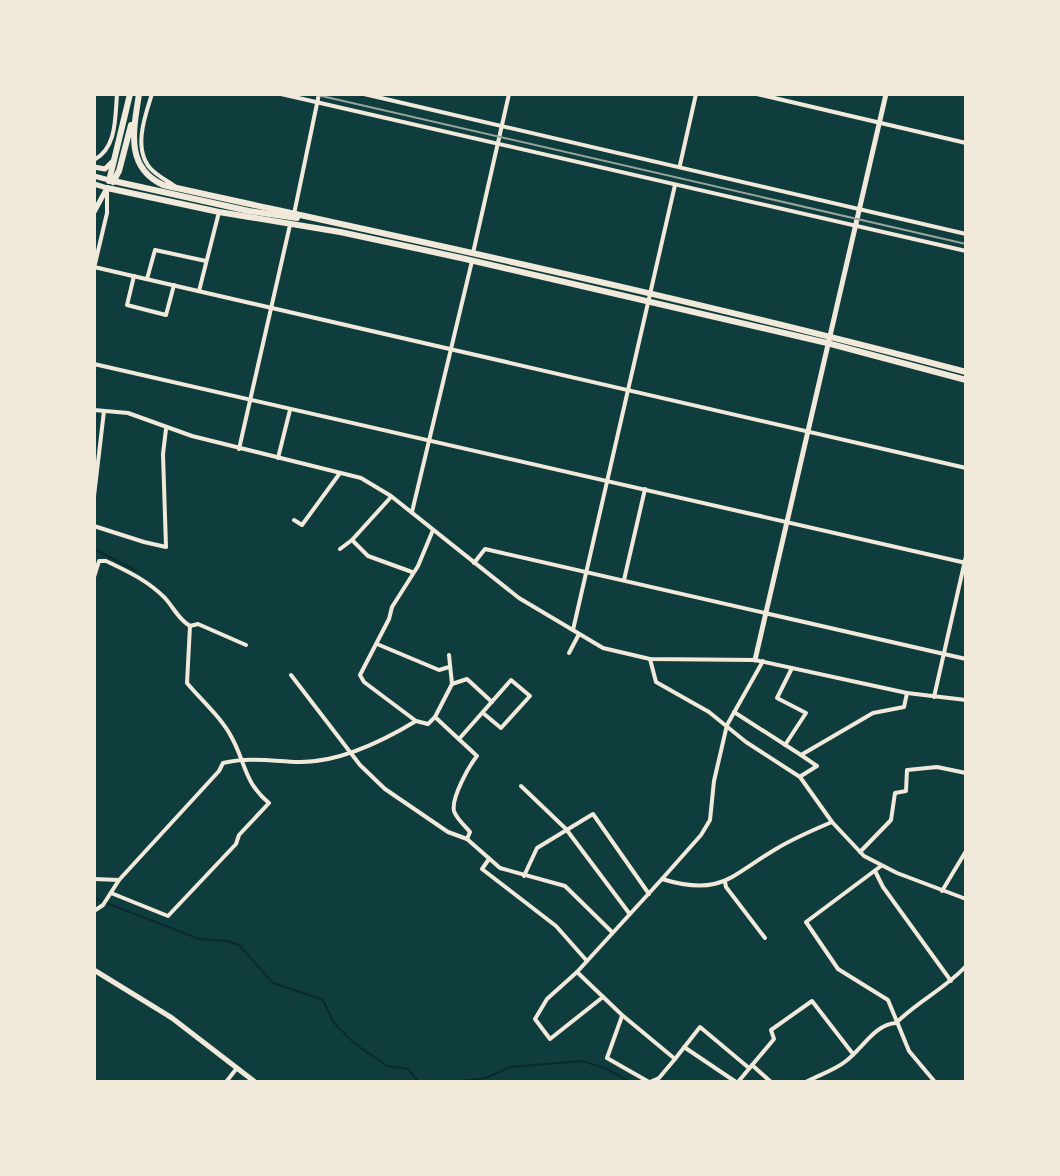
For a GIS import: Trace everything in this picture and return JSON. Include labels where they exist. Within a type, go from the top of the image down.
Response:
[{"type":"highway","points":[[110,183],[130,94]]},
{"type":"highway","points":[[110,183],[139,94]]},
{"type":"highway","points":[[139,94],[133,136],[135,154],[150,177],[163,185],[649,298],[829,335],[966,372]]},
{"type":"highway","points":[[110,183],[219,212],[472,258]]},
{"type":"highway","points":[[110,183],[249,211],[328,222]]},
{"type":"highway","points":[[649,298],[966,380]]},
{"type":"street","points":[[94,160],[103,156],[110,145],[117,94]]},
{"type":"street","points":[[152,94],[143,127],[142,153],[149,167],[177,188]]},
{"type":"street","points":[[281,94],[966,251]]},
{"type":"street","points":[[294,214],[319,94]]},
{"type":"street","points":[[364,94],[680,165],[966,234]]},
{"type":"street","points":[[412,512],[509,94]]},
{"type":"street","points":[[680,165],[696,94]]},
{"type":"street","points":[[757,94],[966,143]]},
{"type":"street","points":[[755,660],[857,208],[886,94]]},
{"type":"street","points":[[94,167],[105,169],[114,160]]},
{"type":"street","points":[[94,176],[110,183]]},
{"type":"street","points":[[94,184],[110,183]]},
{"type":"street","points":[[94,212],[110,183]]},
{"type":"street","points":[[110,183],[107,213],[94,268],[966,468]]},
{"type":"street","points":[[573,630],[675,185]]},
{"type":"street","points":[[199,291],[219,212]]},
{"type":"street","points":[[239,449],[290,224]]},
{"type":"street","points":[[147,279],[155,250],[206,261]]},
{"type":"street","points":[[134,276],[127,305],[153,312],[167,314],[174,285]]},
{"type":"street","points":[[94,364],[966,561],[934,697]]},
{"type":"street","points":[[278,458],[290,409]]},
{"type":"street","points":[[94,410],[136,415],[166,428],[239,449],[341,472],[369,482],[412,512],[519,598],[603,648],[650,659],[763,661],[907,693],[966,700]]},
{"type":"street","points":[[94,496],[104,410]]},
{"type":"street","points":[[94,526],[166,547],[163,454],[166,428]]},
{"type":"street","points":[[294,520],[302,525],[341,472]]},
{"type":"street","points":[[624,581],[645,489]]},
{"type":"street","points":[[340,549],[352,540],[391,496]]},
{"type":"street","points":[[433,530],[418,566],[412,572],[360,675],[364,682],[416,721],[428,724],[435,717],[452,684],[449,655]]},
{"type":"street","points":[[352,540],[368,556],[412,572]]},
{"type":"street","points":[[474,563],[485,549],[966,659]]},
{"type":"street","points":[[94,577],[99,561],[106,561],[145,580],[190,626],[198,624],[246,645]]},
{"type":"street","points":[[111,893],[168,916],[236,844],[239,835],[269,803],[254,790],[231,736],[187,683],[190,626]]},
{"type":"street","points":[[569,653],[579,634]]},
{"type":"street","points":[[376,644],[439,670],[449,667]]},
{"type":"street","points":[[650,659],[656,682],[727,725],[754,749],[800,777],[832,822],[860,852],[881,866],[966,899]]},
{"type":"street","points":[[603,997],[550,1039],[535,1019],[547,999],[577,972],[701,835],[710,820],[714,781],[727,725],[763,661]]},
{"type":"street","points":[[785,745],[806,713],[777,698],[792,667]]},
{"type":"street","points":[[291,675],[348,752],[401,800],[448,832],[467,839],[500,868],[565,886],[612,932]]},
{"type":"street","points":[[452,684],[467,679],[492,702]]},
{"type":"street","points":[[459,739],[511,680],[530,696],[501,728],[483,713]]},
{"type":"street","points":[[801,755],[873,713],[904,707],[907,693]]},
{"type":"street","points":[[734,712],[817,766],[800,777]]},
{"type":"street","points":[[435,717],[477,756],[468,767],[453,806],[470,832],[467,839]]},
{"type":"street","points":[[94,911],[103,905],[119,880],[223,763],[239,759],[301,762],[359,750],[416,721]]},
{"type":"street","points":[[860,852],[891,820],[895,793],[906,791],[907,770],[937,767],[966,773]]},
{"type":"street","points":[[521,786],[566,829],[629,913]]},
{"type":"street","points":[[524,876],[537,848],[593,814],[649,894]]},
{"type":"street","points":[[662,879],[693,887],[725,882],[775,849],[832,822]]},
{"type":"street","points":[[942,891],[966,851]]},
{"type":"street","points":[[489,859],[482,869],[556,926],[587,961]]},
{"type":"street","points":[[881,866],[806,922],[838,969],[888,1000],[909,1051],[935,1082]]},
{"type":"street","points":[[875,870],[883,887],[951,981]]},
{"type":"street","points":[[94,879],[119,880]]},
{"type":"street","points":[[725,882],[765,938]]},
{"type":"street","points":[[806,1082],[844,1063],[884,1027],[896,1023],[966,966]]},
{"type":"street","points":[[94,970],[160,1009],[255,1082]]},
{"type":"street","points":[[577,972],[675,1059]]},
{"type":"street","points":[[684,1047],[737,1082],[774,1039],[771,1030],[812,1001],[853,1054]]},
{"type":"street","points":[[622,1015],[607,1058],[649,1082],[659,1078],[700,1027],[771,1082]]},
{"type":"street","points":[[226,1082],[237,1067]]},
{"type":"waterway","points":[[94,549],[137,571]]},
{"type":"waterway","points":[[94,898],[199,939],[239,945],[273,983],[323,1000],[334,1023],[354,1043],[387,1066],[408,1069],[419,1082]]},
{"type":"waterway","points":[[453,1082],[486,1078],[510,1067],[582,1061],[607,1069],[630,1082]]},
{"type":"railway","points":[[313,94],[966,244]]}]
